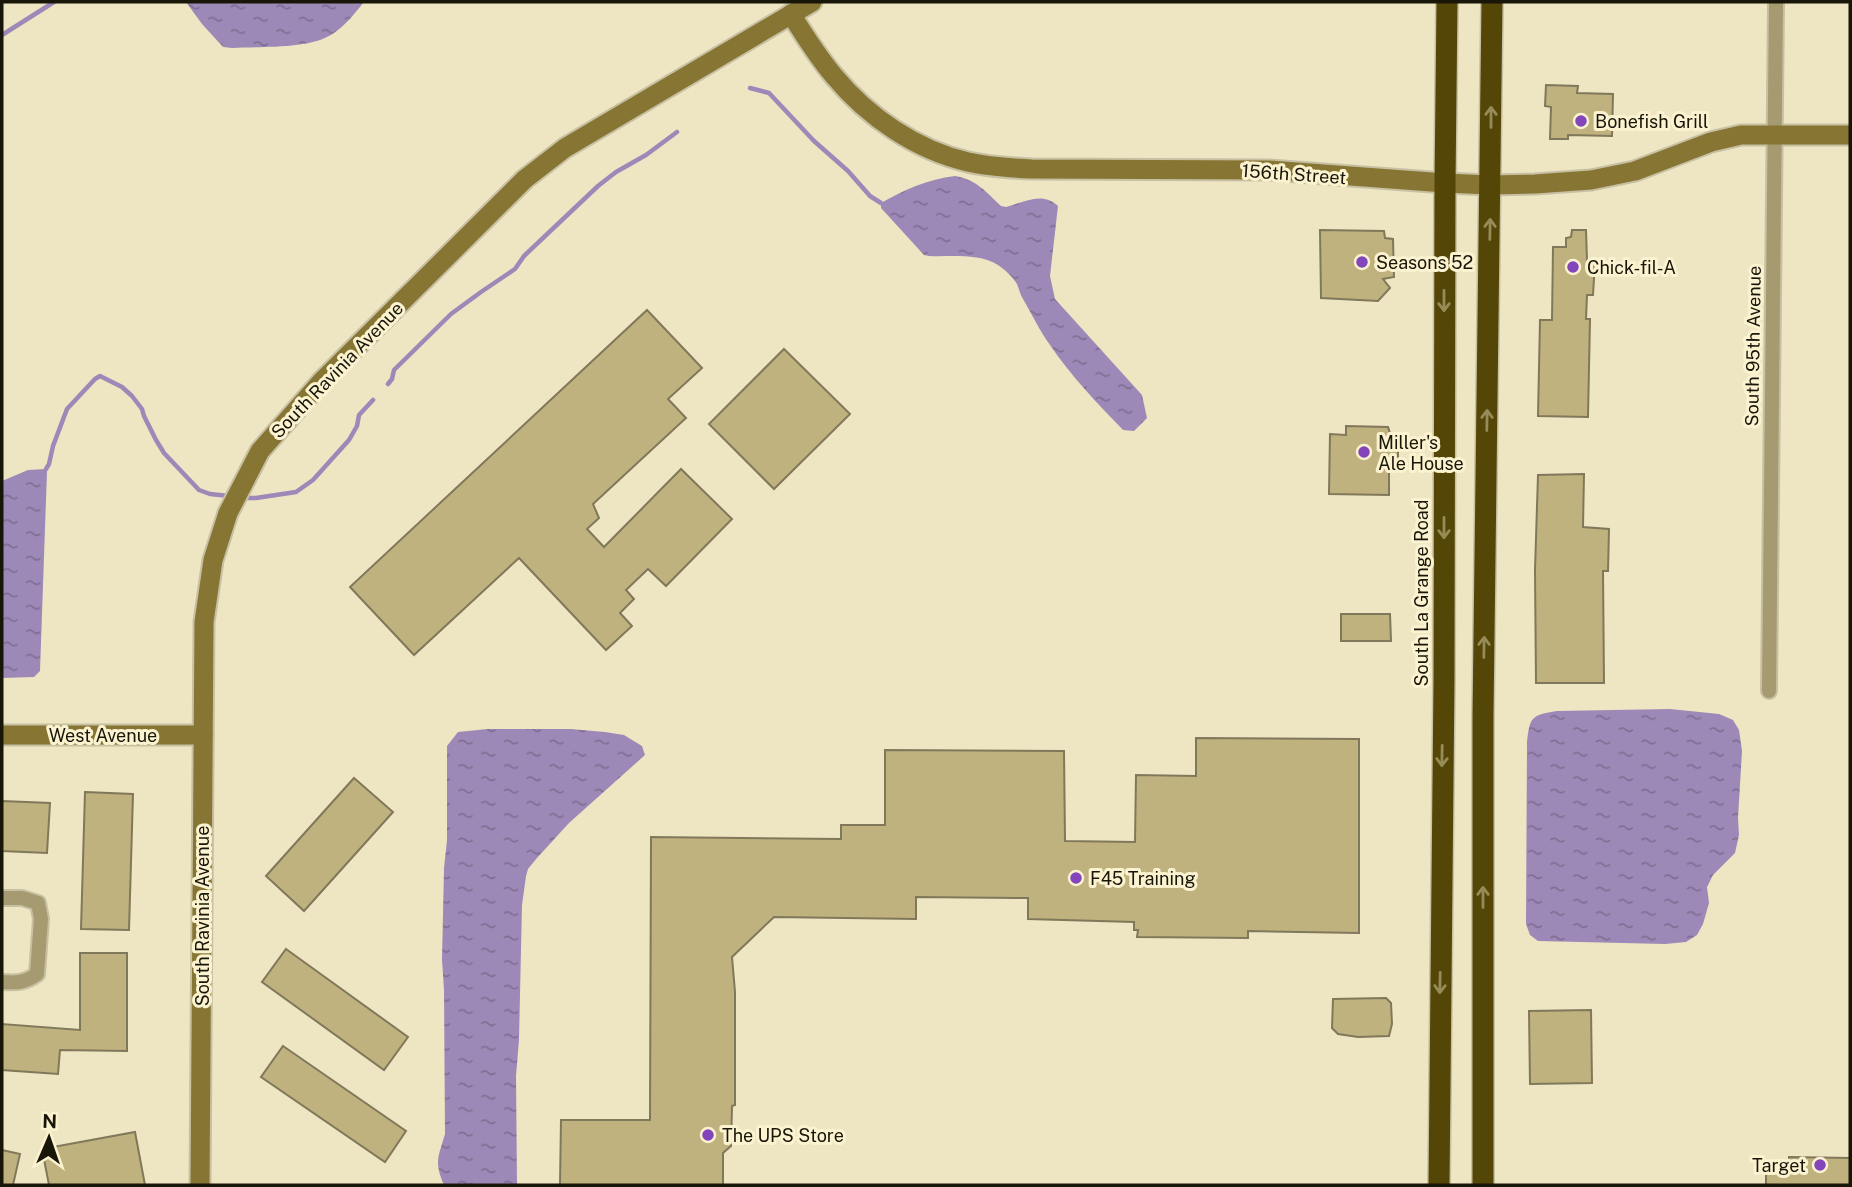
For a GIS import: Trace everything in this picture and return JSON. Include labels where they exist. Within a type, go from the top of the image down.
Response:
[{"type":"highway","name":"South La Grange Road","points":[[1439,1185],[1447,2]]},
{"type":"highway","points":[[1483,1185],[1483,716],[1492,2]]},
{"type":"street","name":"South Ravinia Avenue","points":[[200,1185],[204,622],[213,560],[228,513],[260,452],[321,382],[525,179],[565,148],[812,2]]},
{"type":"street","name":"South 95th Avenue","points":[[1769,691],[1776,2]]},
{"type":"street","name":"156th Street","points":[[791,14],[833,76],[871,113],[925,147],[966,162],[999,167],[1269,170],[1490,185],[1591,180],[1635,171],[1712,142],[1741,135],[1850,135]]},
{"type":"street","name":"West Avenue","points":[[2,735],[203,735]]},
{"type":"street","points":[[2,898],[22,898],[38,903],[41,919],[37,974],[19,984],[2,982]]},
{"type":"water","points":[[186,2],[364,2],[350,19],[324,38],[299,45],[232,48],[223,47]]},
{"type":"water","points":[[955,176],[975,183],[1001,206],[1040,198],[1058,206],[1050,276],[1055,299],[1142,395],[1147,418],[1134,431],[1123,430],[1067,368],[1042,334],[1017,284],[1006,271],[982,259],[924,255],[881,208],[881,203],[907,190],[926,182]]},
{"type":"water","points":[[46,469],[40,671],[34,677],[2,678],[2,481],[28,470]]},
{"type":"water","points":[[1670,709],[1719,714],[1733,720],[1739,730],[1742,751],[1739,835],[1735,853],[1713,875],[1707,887],[1709,903],[1697,935],[1686,942],[1665,944],[1538,941],[1530,935],[1526,924],[1527,742],[1531,722],[1537,716],[1557,711]]},
{"type":"water","points":[[488,729],[570,729],[624,735],[642,746],[645,755],[569,823],[528,869],[522,905],[516,1076],[517,1185],[444,1185],[438,1165],[445,1134],[442,960],[447,840],[447,746],[458,732]]},
{"type":"building","name":"Bonefish Grill","points":[[1546,85],[1578,86],[1577,93],[1613,94],[1612,136],[1568,135],[1568,139],[1550,139],[1551,107],[1545,106]]},
{"type":"building","name":"Seasons 52","points":[[1320,230],[1384,231],[1385,238],[1393,239],[1394,277],[1383,279],[1390,288],[1378,301],[1321,298]]},
{"type":"building","points":[[1572,230],[1586,230],[1587,261],[1595,262],[1593,295],[1587,295],[1586,319],[1590,319],[1588,417],[1538,416],[1540,320],[1552,320],[1553,247],[1566,247],[1566,238],[1571,237]]},
{"type":"building","points":[[647,310],[702,368],[668,399],[686,418],[593,504],[599,518],[587,529],[604,547],[681,469],[732,519],[666,586],[648,569],[626,590],[634,599],[620,613],[632,626],[606,650],[519,558],[414,655],[350,587]]},
{"type":"building","points":[[784,349],[850,414],[774,489],[709,424]]},
{"type":"building","name":"Miller's Ale House","points":[[1346,426],[1388,427],[1391,436],[1398,436],[1398,467],[1389,467],[1389,495],[1329,494],[1330,434],[1346,435]]},
{"type":"building","points":[[1584,474],[1583,527],[1609,529],[1608,571],[1603,571],[1604,683],[1536,683],[1538,475]]},
{"type":"building","points":[[1341,614],[1390,614],[1391,641],[1341,641]]},
{"type":"building","points":[[1196,738],[1359,739],[1359,933],[1248,931],[1248,938],[1137,937],[1138,930],[1134,930],[1134,922],[1028,919],[1028,898],[916,897],[916,919],[774,917],[732,957],[735,992],[735,1105],[732,1106],[731,1146],[723,1153],[723,1185],[560,1185],[561,1120],[650,1120],[651,837],[841,839],[841,825],[885,825],[885,750],[1064,751],[1065,841],[1135,842],[1136,775],[1196,776]]},
{"type":"building","points":[[354,778],[393,812],[304,911],[266,876]]},
{"type":"building","points":[[85,792],[133,794],[129,930],[81,929]]},
{"type":"building","points":[[2,801],[50,803],[47,853],[2,851]]},
{"type":"building","points":[[286,949],[408,1037],[384,1070],[262,982]]},
{"type":"building","points":[[80,953],[127,953],[127,1051],[60,1050],[58,1074],[2,1070],[2,1024],[80,1030]]},
{"type":"building","points":[[1386,998],[1391,1003],[1392,1024],[1389,1036],[1358,1037],[1338,1034],[1332,1028],[1333,999]]},
{"type":"building","points":[[1591,1010],[1592,1083],[1530,1084],[1529,1011]]},
{"type":"building","points":[[283,1046],[406,1131],[385,1162],[261,1077]]},
{"type":"building","points":[[135,1132],[145,1185],[49,1185],[42,1149]]},
{"type":"building","points":[[2,1150],[20,1154],[13,1185],[2,1185]]},
{"type":"building","name":"Target","points":[[1789,1157],[1850,1158],[1850,1185],[1766,1185],[1766,1172],[1789,1172]]},
{"type":"waterway","points":[[2,35],[54,2]]},
{"type":"waterway","points":[[750,88],[769,93],[814,141],[848,171],[870,196],[881,203]]},
{"type":"waterway","points":[[388,384],[394,370],[451,314],[515,269],[524,256],[598,186],[677,132]]},
{"type":"waterway","points":[[46,469],[67,409],[100,376],[122,387],[132,396],[142,409],[164,453],[199,490],[229,496]]},
{"type":"waterway","points":[[241,498],[296,492],[313,480],[349,440],[357,426],[359,415],[373,400]]},
{"type":"place","name":"Bonefish Grill","points":[[1581,121]]},
{"type":"place","name":"Seasons 52","points":[[1362,262]]},
{"type":"place","name":"Chick-fil-A","points":[[1573,267]]},
{"type":"place","name":"Miller's Ale House","points":[[1364,452]]},
{"type":"place","name":"F45 Training","points":[[1076,878]]},
{"type":"place","name":"The UPS Store","points":[[708,1135]]},
{"type":"place","name":"Target","points":[[1820,1165]]}]
